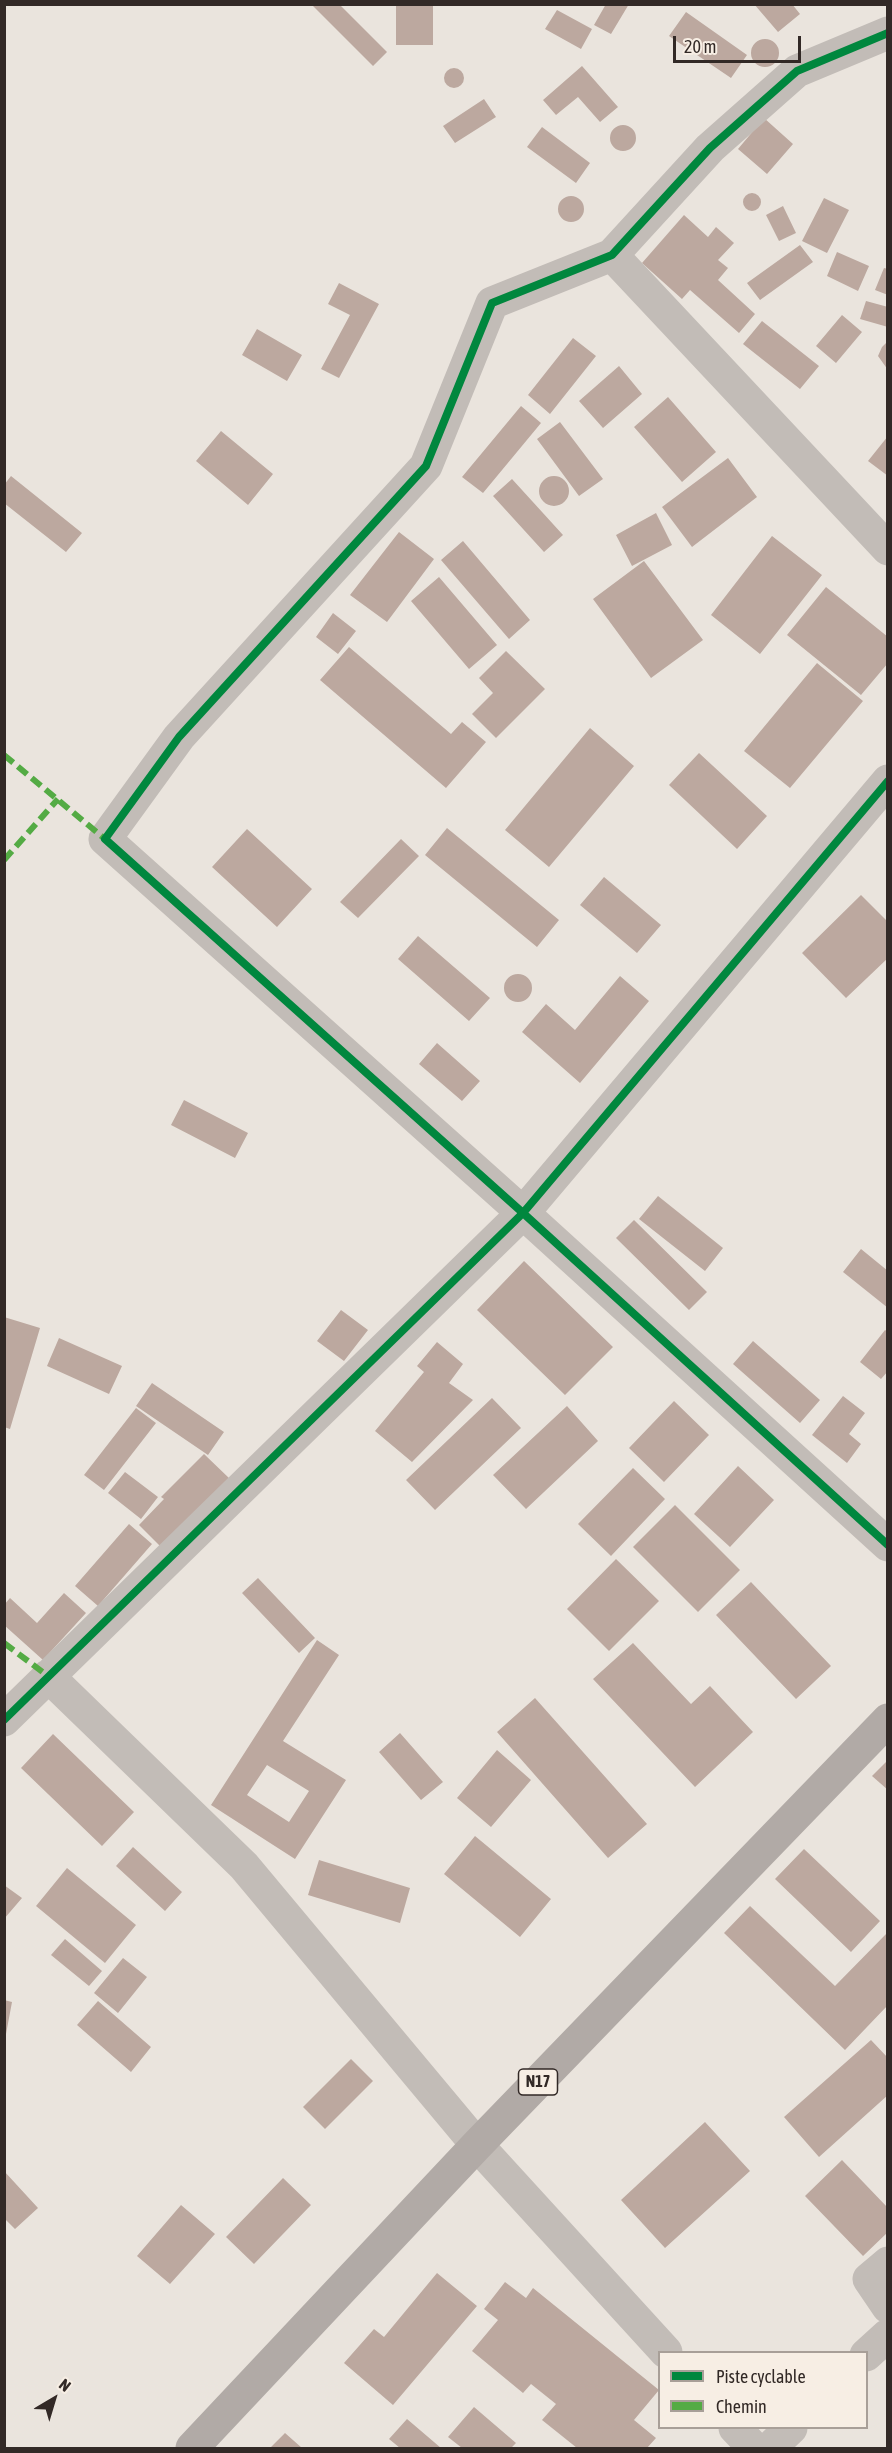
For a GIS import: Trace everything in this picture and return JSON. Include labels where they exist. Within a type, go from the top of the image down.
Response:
[{"type":"main road","name":"N17","points":[[192,2448],[477,2145],[888,1720]]},
{"type":"street","points":[[888,33],[797,70],[710,148],[612,255],[492,303],[426,465],[178,737],[105,839],[523,1213],[888,1545]]},
{"type":"street","points":[[612,255],[888,549]]},
{"type":"street","points":[[4,1720],[523,1213],[888,781]]},
{"type":"street","points":[[48,1676],[244,1866],[477,2145],[665,2351]]},
{"type":"street","points":[[888,2263],[868,2279],[888,2307]]},
{"type":"street","points":[[868,2354],[888,2334]]},
{"type":"street","points":[[737,2429],[754,2448]]},
{"type":"street","points":[[770,2448],[789,2429]]},
{"type":"building","points":[[311,4],[339,4],[387,52],[373,66]]},
{"type":"building","points":[[396,4],[433,4],[433,45],[396,45]]},
{"type":"building","points":[[606,4],[629,4],[611,34],[594,25]]},
{"type":"building","points":[[754,4],[792,4],[800,14],[778,32]]},
{"type":"building","points":[[557,10],[592,29],[581,49],[545,29]]},
{"type":"building","points":[[686,12],[747,55],[731,78],[669,36]]},
{"type":"building","points":[[765,39],[775,43],[779,53],[775,63],[765,67],[755,63],[751,53],[755,43]]},
{"type":"building","points":[[582,66],[618,107],[600,122],[578,97],[556,115],[543,100]]},
{"type":"building","points":[[454,68],[461,71],[464,78],[461,85],[454,88],[447,85],[444,78],[447,71]]},
{"type":"building","points":[[484,99],[496,117],[455,143],[443,126]]},
{"type":"building","points":[[764,118],[793,144],[767,174],[738,149]]},
{"type":"building","points":[[623,125],[632,129],[636,138],[632,147],[623,151],[614,147],[610,138],[614,129]]},
{"type":"building","points":[[542,127],[590,163],[576,183],[527,147]]},
{"type":"building","points":[[752,193],[758,196],[761,202],[758,208],[752,211],[746,208],[743,202],[746,196]]},
{"type":"building","points":[[571,196],[580,200],[584,209],[580,218],[571,222],[562,218],[558,209],[562,200]]},
{"type":"building","points":[[824,198],[849,210],[827,253],[802,241]]},
{"type":"building","points":[[783,206],[796,233],[779,241],[766,215]]},
{"type":"building","points":[[684,215],[708,237],[716,227],[734,243],[718,260],[728,268],[718,280],[755,314],[739,333],[690,290],[682,299],[642,263]]},
{"type":"building","points":[[800,245],[813,262],[760,300],[747,283]]},
{"type":"building","points":[[837,252],[869,266],[858,291],[827,276]]},
{"type":"building","points":[[884,268],[888,269],[888,295],[875,290]]},
{"type":"building","points":[[339,283],[379,304],[339,378],[321,369],[350,315],[328,304]]},
{"type":"building","points":[[866,301],[888,307],[888,327],[860,319]]},
{"type":"building","points":[[842,315],[862,332],[836,363],[816,346]]},
{"type":"building","points":[[762,321],[819,366],[800,389],[743,344]]},
{"type":"building","points":[[257,329],[302,355],[287,381],[242,355]]},
{"type":"building","points":[[573,338],[596,356],[550,414],[528,395]]},
{"type":"building","points":[[888,341],[888,370],[878,356]]},
{"type":"building","points":[[619,366],[642,394],[603,428],[579,401]]},
{"type":"building","points":[[668,397],[716,452],[682,482],[634,427]]},
{"type":"building","points":[[521,406],[541,423],[483,493],[462,477]]},
{"type":"building","points":[[560,422],[603,479],[579,496],[537,439]]},
{"type":"building","points":[[221,431],[273,474],[248,505],[196,461]]},
{"type":"building","points":[[888,436],[888,476],[868,461]]},
{"type":"building","points":[[728,458],[757,497],[692,547],[662,507]]},
{"type":"building","points":[[11,476],[82,533],[66,552],[4,503],[4,485]]},
{"type":"building","points":[[554,476],[564,481],[569,491],[564,501],[554,506],[544,501],[539,491],[544,481]]},
{"type":"building","points":[[512,479],[563,535],[544,552],[493,496]]},
{"type":"building","points":[[656,513],[672,545],[632,566],[616,535]]},
{"type":"building","points":[[399,532],[434,559],[387,622],[350,595]]},
{"type":"building","points":[[772,536],[822,575],[760,654],[711,615]]},
{"type":"building","points":[[463,541],[530,620],[509,639],[441,560]]},
{"type":"building","points":[[644,561],[703,640],[651,678],[593,599]]},
{"type":"building","points":[[439,577],[497,645],[469,669],[411,601]]},
{"type":"building","points":[[826,587],[888,637],[888,663],[861,695],[787,635]]},
{"type":"building","points":[[333,613],[356,631],[338,654],[316,637]]},
{"type":"building","points":[[349,647],[451,734],[462,722],[486,742],[446,788],[320,680]]},
{"type":"building","points":[[506,651],[545,689],[496,738],[472,714],[493,693],[479,678]]},
{"type":"building","points":[[817,663],[863,701],[790,788],[744,751]]},
{"type":"building","points":[[590,728],[634,766],[549,867],[505,830]]},
{"type":"building","points":[[699,753],[767,816],[737,849],[669,785]]},
{"type":"building","points":[[447,828],[559,920],[537,947],[425,855]]},
{"type":"building","points":[[247,829],[312,889],[277,927],[212,867]]},
{"type":"building","points":[[401,839],[419,856],[358,918],[340,902]]},
{"type":"building","points":[[604,877],[661,925],[637,953],[580,905]]},
{"type":"building","points":[[861,895],[888,922],[888,958],[846,998],[802,953]]},
{"type":"building","points":[[418,936],[490,998],[469,1021],[398,959]]},
{"type":"building","points":[[518,974],[528,978],[532,988],[528,998],[518,1002],[508,998],[504,988],[508,978]]},
{"type":"building","points":[[620,976],[649,1001],[580,1083],[522,1032],[546,1004],[575,1030]]},
{"type":"building","points":[[437,1043],[480,1081],[462,1101],[419,1064]]},
{"type":"building","points":[[184,1100],[248,1133],[235,1158],[171,1125]]},
{"type":"building","points":[[658,1196],[723,1248],[705,1271],[639,1219]]},
{"type":"building","points":[[634,1220],[707,1292],[689,1310],[616,1238]]},
{"type":"building","points":[[861,1249],[888,1271],[888,1308],[843,1272]]},
{"type":"building","points":[[524,1261],[613,1347],[565,1395],[477,1310]]},
{"type":"building","points":[[341,1310],[368,1330],[344,1361],[317,1341]]},
{"type":"building","points":[[4,1317],[40,1328],[10,1429],[4,1427]]},
{"type":"building","points":[[885,1330],[888,1332],[888,1371],[881,1379],[860,1362]]},
{"type":"building","points":[[59,1338],[122,1366],[109,1394],[47,1366]]},
{"type":"building","points":[[753,1341],[820,1400],[800,1423],[733,1364]]},
{"type":"building","points":[[437,1342],[463,1364],[449,1383],[473,1400],[412,1462],[375,1431],[424,1372],[417,1366]]},
{"type":"building","points":[[152,1383],[224,1432],[208,1455],[136,1406]]},
{"type":"building","points":[[843,1396],[865,1413],[849,1434],[861,1444],[847,1463],[812,1435]]},
{"type":"building","points":[[492,1398],[521,1428],[435,1510],[406,1480]]},
{"type":"building","points":[[674,1401],[709,1435],[664,1482],[629,1448]]},
{"type":"building","points":[[567,1406],[598,1441],[526,1509],[493,1475]]},
{"type":"building","points":[[136,1408],[156,1423],[104,1490],[84,1475]]},
{"type":"building","points":[[204,1454],[230,1479],[162,1548],[139,1525],[164,1499],[161,1497]]},
{"type":"building","points":[[738,1466],[774,1500],[730,1547],[694,1514]]},
{"type":"building","points":[[633,1468],[665,1499],[611,1556],[578,1524]]},
{"type":"building","points":[[125,1472],[158,1497],[141,1519],[108,1493]]},
{"type":"building","points":[[675,1505],[740,1570],[698,1612],[633,1547]]},
{"type":"building","points":[[129,1524],[152,1544],[98,1606],[75,1586]]},
{"type":"building","points":[[616,1559],[659,1601],[609,1651],[567,1609]]},
{"type":"building","points":[[258,1578],[315,1638],[299,1653],[242,1593]]},
{"type":"building","points":[[751,1582],[831,1666],[796,1699],[716,1615]]},
{"type":"building","points":[[64,1593],[86,1613],[43,1660],[4,1625],[4,1605],[10,1598],[37,1623]]},
{"type":"building","points":[[317,1640],[339,1655],[283,1741],[346,1780],[295,1859],[211,1805]],"holes":[[[267,1765],[309,1791],[289,1822],[247,1795]]]},
{"type":"building","points":[[633,1643],[691,1704],[710,1686],[753,1732],[695,1787],[593,1679]]},
{"type":"building","points":[[535,1698],[647,1824],[608,1858],[497,1732]]},
{"type":"building","points":[[400,1733],[443,1782],[421,1800],[379,1752]]},
{"type":"building","points":[[53,1734],[134,1812],[102,1846],[21,1768]]},
{"type":"building","points":[[497,1750],[531,1780],[491,1827],[457,1798]]},
{"type":"building","points":[[888,1760],[888,1790],[872,1776]]},
{"type":"building","points":[[475,1836],[551,1899],[520,1937],[444,1874]]},
{"type":"building","points":[[133,1847],[182,1892],[165,1911],[116,1866]]},
{"type":"building","points":[[804,1849],[880,1921],[851,1952],[775,1879]]},
{"type":"building","points":[[319,1860],[410,1888],[400,1923],[308,1895]]},
{"type":"building","points":[[67,1868],[136,1925],[105,1963],[36,1906]]},
{"type":"building","points":[[4,1885],[22,1898],[4,1919]]},
{"type":"building","points":[[750,1906],[835,1986],[888,1932],[888,2005],[845,2050],[724,1933]]},
{"type":"building","points":[[65,1939],[102,1971],[89,1986],[51,1955]]},
{"type":"building","points":[[123,1958],[147,1977],[118,2013],[94,1993]]},
{"type":"building","points":[[4,2000],[12,2002],[6,2034],[4,2033]]},
{"type":"building","points":[[98,2001],[151,2047],[131,2072],[77,2025]]},
{"type":"building","points":[[871,2040],[888,2058],[888,2095],[819,2157],[784,2117]]},
{"type":"building","points":[[351,2059],[373,2081],[325,2129],[303,2107]]},
{"type":"building","points":[[705,2122],[750,2171],[665,2248],[621,2200]]},
{"type":"building","points":[[842,2160],[888,2208],[888,2232],[863,2256],[805,2196]]},
{"type":"building","points":[[4,2171],[38,2208],[15,2229],[4,2218]]},
{"type":"building","points":[[283,2178],[311,2205],[254,2264],[226,2237]]},
{"type":"building","points":[[181,2205],[215,2234],[170,2284],[137,2256]]},
{"type":"building","points":[[437,2273],[477,2306],[393,2405],[344,2363],[374,2329],[384,2337]]},
{"type":"building","points":[[505,2282],[526,2298],[533,2288],[658,2389],[634,2420],[656,2438],[647,2448],[577,2448],[542,2420],[556,2404],[531,2384],[523,2393],[472,2351],[498,2320],[484,2309]]},
{"type":"building","points":[[474,2407],[516,2443],[511,2448],[462,2448],[448,2437]]},
{"type":"building","points":[[407,2419],[441,2448],[400,2448],[389,2439]]},
{"type":"building","points":[[285,2433],[302,2448],[270,2448]]},
{"type":"marked path","points":[[4,755],[105,839]]},
{"type":"marked path","points":[[4,860],[58,799]]},
{"type":"marked path","points":[[4,1643],[48,1676]]},
{"type":"cycle path","points":[[888,33],[797,71],[710,148],[612,255],[492,303],[426,466],[179,737],[105,839],[523,1213],[888,1545]]},
{"type":"cycle path","points":[[4,1720],[523,1213],[888,781]]}]
